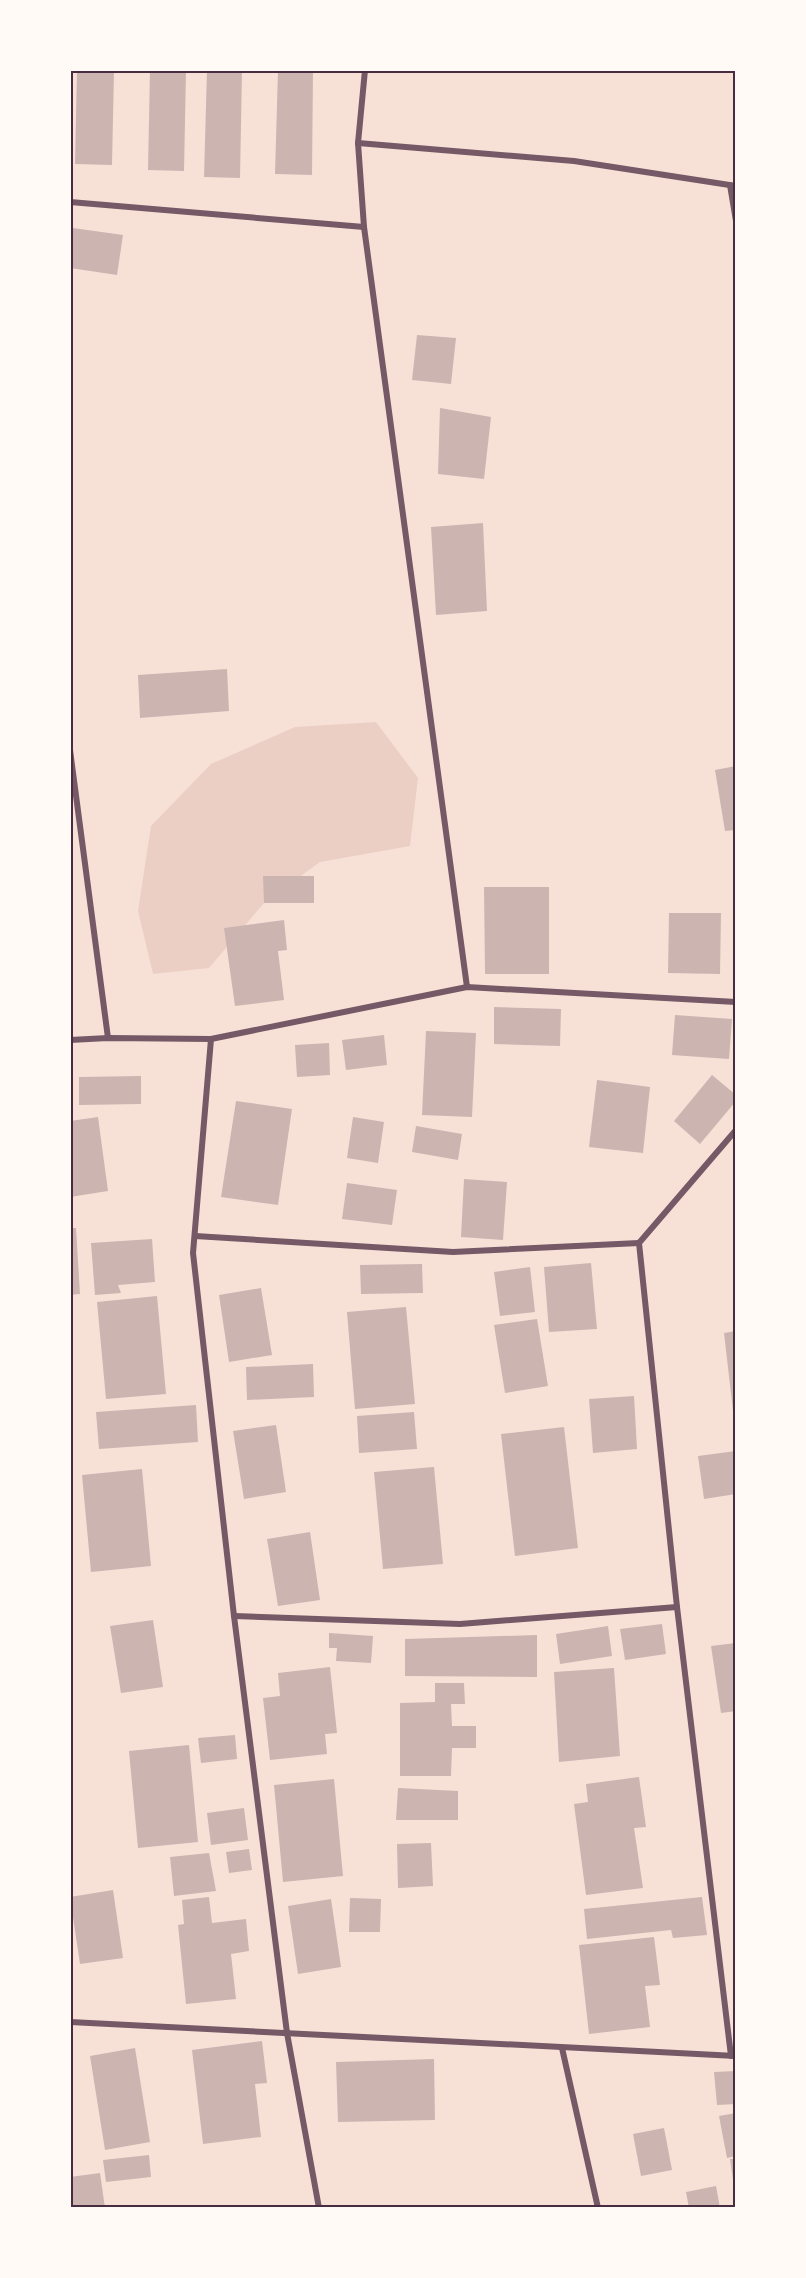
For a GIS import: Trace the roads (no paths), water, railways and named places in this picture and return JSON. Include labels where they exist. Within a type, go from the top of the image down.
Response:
[{"type":"street","points":[[366,70],[358,143],[364,227],[467,987]]},
{"type":"street","points":[[358,143],[574,161],[733,185],[735,222]]},
{"type":"street","points":[[70,202],[364,227]]},
{"type":"street","points":[[70,750],[108,1038]]},
{"type":"street","points":[[70,1040],[211,1039],[467,987],[735,1002]]},
{"type":"street","points":[[211,1039],[193,1253],[234,1616],[287,2033],[319,2208]]},
{"type":"street","points":[[70,2022],[733,2056],[677,1607],[639,1243],[735,1130]]},
{"type":"street","points":[[195,1236],[453,1252],[639,1243]]},
{"type":"street","points":[[234,1616],[460,1624],[677,1607]]},
{"type":"street","points":[[561,2048],[598,2208]]}]
